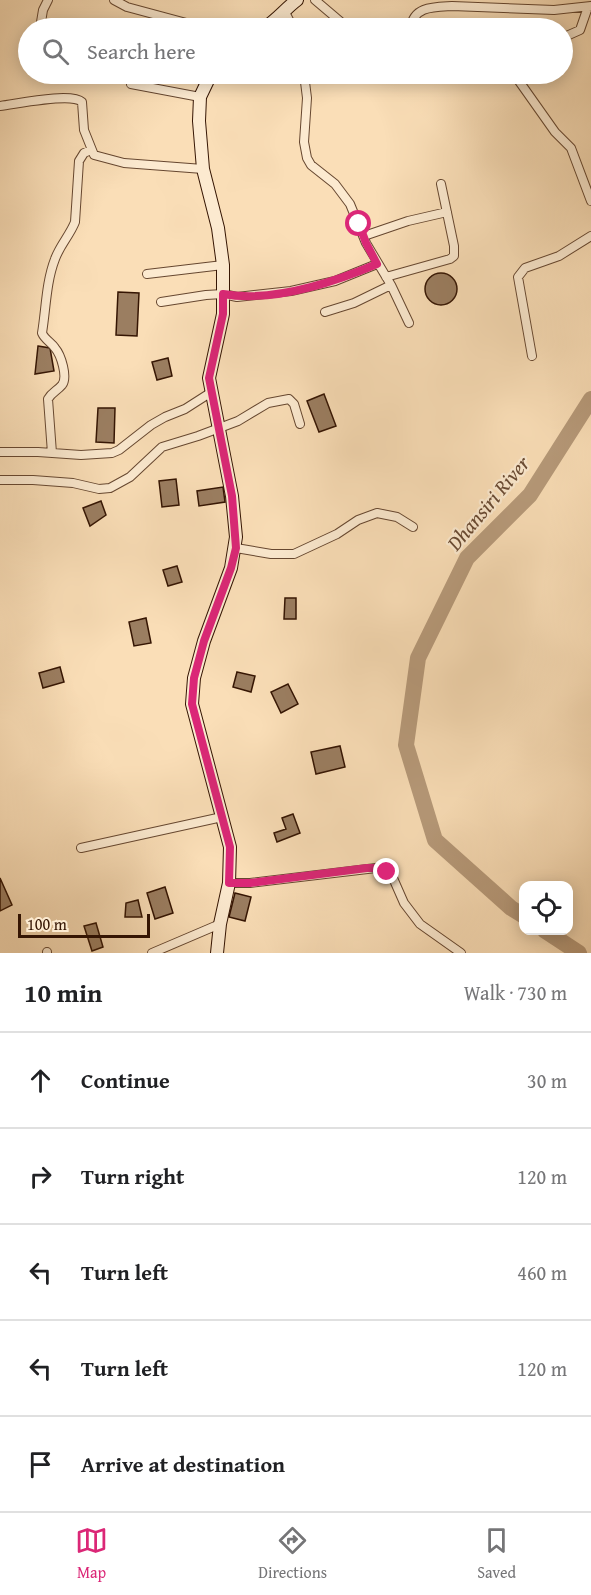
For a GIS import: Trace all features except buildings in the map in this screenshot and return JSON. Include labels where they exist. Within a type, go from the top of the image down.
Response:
[{"type":"street","points":[[42,18],[48,0]]},
{"type":"street","points":[[114,0],[127,7],[168,18]]},
{"type":"street","points":[[277,18],[297,0]]},
{"type":"street","points":[[315,0],[336,18]]},
{"type":"street","points":[[414,18],[417,13],[436,7],[452,6],[554,10],[590,7],[580,30],[573,33]]},
{"type":"street","points":[[282,12],[288,18]]},
{"type":"street","points":[[131,84],[200,97]]},
{"type":"street","points":[[206,84],[200,97],[199,121],[203,169],[218,228],[223,264],[223,314],[209,378],[232,496],[236,548],[204,641],[192,691],[192,704],[230,847],[229,883],[220,924],[217,953]]},
{"type":"street","points":[[305,84],[307,98],[304,142],[307,158],[311,165],[343,193],[377,264],[409,323]]},
{"type":"street","points":[[521,84],[555,132],[571,148],[591,201]]},
{"type":"street","points":[[0,106],[59,97],[78,98],[82,102],[84,130],[94,155],[124,163],[203,169]]},
{"type":"street","points":[[52,453],[48,399],[64,381],[62,363],[58,353],[44,339],[42,333],[55,257],[75,222],[79,161],[84,153],[91,150]]},
{"type":"street","points":[[325,312],[354,303],[388,281],[450,260],[454,256],[455,251],[441,184]]},
{"type":"street","points":[[364,236],[408,221],[447,212]]},
{"type":"street","points":[[532,356],[518,277],[525,268],[559,256],[591,236]]},
{"type":"street","points":[[147,274],[223,264]]},
{"type":"street","points":[[161,302],[206,295],[223,294],[237,297],[266,295],[335,281],[377,264]]},
{"type":"street","points":[[0,453],[81,455],[112,453],[151,424],[211,397]]},
{"type":"street","points":[[0,480],[73,483],[99,489],[110,488],[130,477],[162,447],[238,421],[261,406],[289,399],[294,404],[300,424]]},
{"type":"street","points":[[236,548],[277,555],[294,554],[337,534],[358,520],[377,513],[397,517],[413,527]]},
{"type":"street","points":[[81,848],[222,818]]},
{"type":"street","points":[[229,883],[250,883],[376,868],[387,872],[393,878],[404,903],[420,924],[462,953]]},
{"type":"street","points":[[152,953],[220,924]]},
{"type":"waterway","name":"Dhansiri River","points":[[519,913],[435,840],[406,745],[418,658],[467,558],[530,495],[591,399]]},
{"type":"waterway","name":"Dhansiri River","points":[[552,935],[579,953]]},
{"type":"route","points":[[359,224],[377,264],[335,281],[311,287],[266,295],[237,297],[223,294],[223,314],[209,378],[210,393],[232,496],[236,548],[204,641],[194,678],[192,704],[230,847],[229,883],[250,883],[367,868],[387,872]]}]
